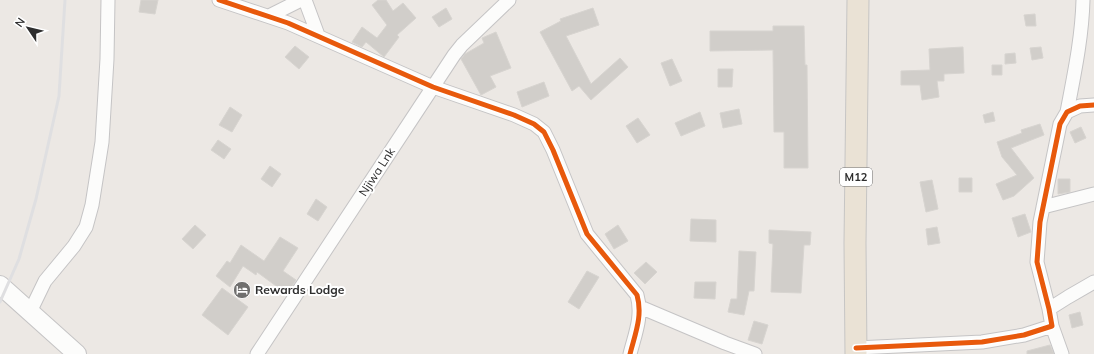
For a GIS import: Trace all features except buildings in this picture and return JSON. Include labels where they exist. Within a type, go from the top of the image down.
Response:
[{"type":"highway","name":"M12","points":[[856,351],[854,242],[858,0]]},
{"type":"main road","points":[[1,288],[77,354]]},
{"type":"street","points":[[30,312],[45,281],[74,246],[86,227],[92,205],[102,142],[107,58],[108,0]]},
{"type":"street","points":[[219,0],[269,16],[318,35],[433,87],[514,115],[534,124],[544,132],[553,150],[587,234],[637,295],[640,307],[638,326],[630,354]]},
{"type":"street","points":[[269,16],[301,0]]},
{"type":"street","points":[[305,0],[318,35]]},
{"type":"street","name":"Njiwa Lnk","points":[[257,354],[454,55],[462,45],[509,0]]},
{"type":"street","points":[[1062,354],[1052,326],[1037,262],[1040,222],[1060,124],[1067,112],[1073,83],[1082,23],[1082,0]]},
{"type":"street","points":[[1067,112],[1080,106],[1094,105]]},
{"type":"street","points":[[1043,208],[1094,194]]},
{"type":"street","points":[[1049,309],[1094,282]]},
{"type":"street","points":[[640,307],[755,354]]},
{"type":"street","points":[[856,351],[982,342],[1024,335],[1052,326]]},
{"type":"railway","points":[[0,302],[19,259],[36,199],[59,96],[65,0]]},
{"type":"cycle path","points":[[219,0],[288,23],[433,87],[514,115],[534,124],[544,132],[553,150],[587,234],[637,295],[639,303],[639,318],[630,354]]},
{"type":"cycle path","points":[[856,348],[982,342],[1024,335],[1052,326],[1037,262],[1040,222],[1060,124],[1067,112],[1080,106],[1094,105]]},
{"type":"place","name":"Rewards Lodge","points":[[242,290]]}]
